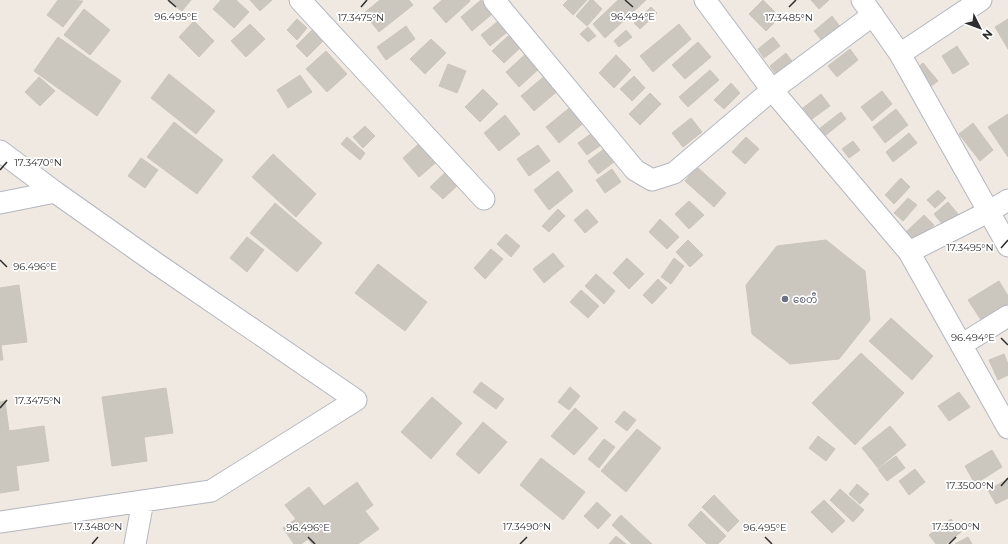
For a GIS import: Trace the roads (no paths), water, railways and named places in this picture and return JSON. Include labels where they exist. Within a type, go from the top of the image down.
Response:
[{"type":"street","points":[[300,0],[484,199]]},
{"type":"street","points":[[494,0],[634,170],[652,180],[674,174],[867,7],[900,54],[1008,246]]},
{"type":"street","points":[[705,0],[772,90],[909,252],[1008,428]]},
{"type":"street","points":[[900,54],[981,0]]},
{"type":"street","points":[[0,151],[156,264],[356,400],[211,492],[0,522]]},
{"type":"street","points":[[0,203],[55,192]]},
{"type":"street","points":[[909,252],[988,212],[1008,200]]},
{"type":"street","points":[[961,346],[1008,316]]},
{"type":"street","points":[[135,544],[143,501]]},
{"type":"place","name":"စေတီ","points":[[785,299]]}]
